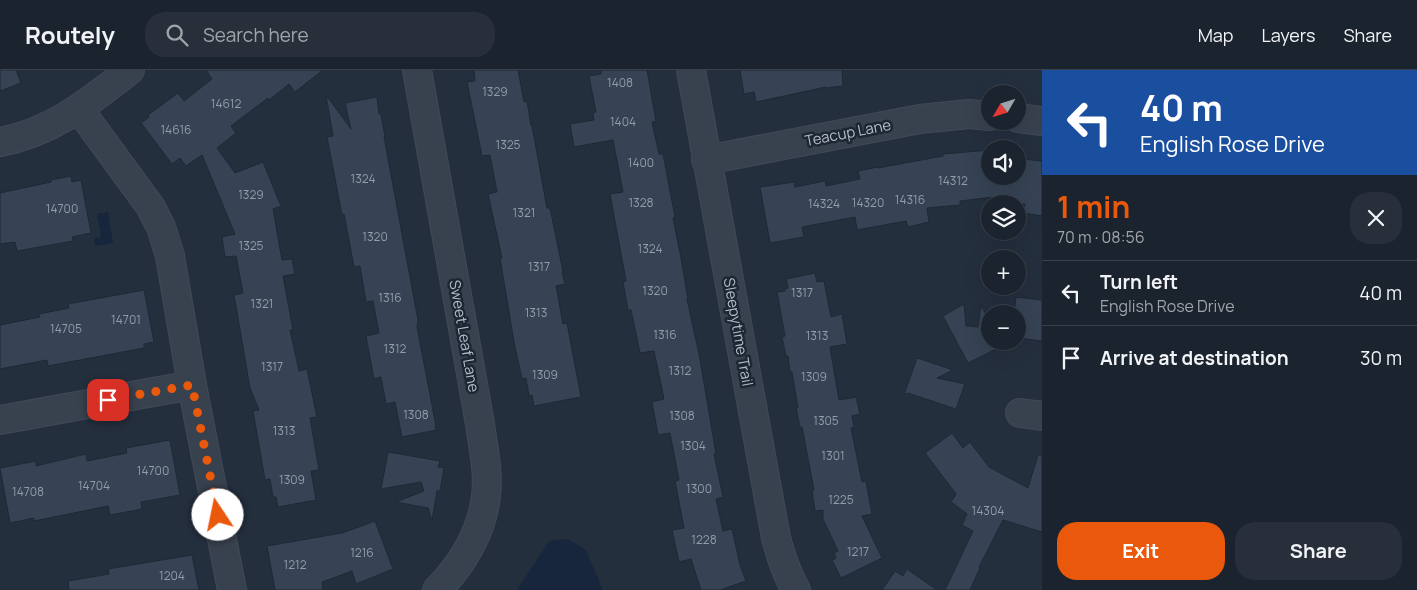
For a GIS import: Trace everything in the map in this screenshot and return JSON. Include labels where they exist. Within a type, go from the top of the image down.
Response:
[{"type":"street","points":[[0,142],[17,139],[52,124],[78,109],[130,70]]},
{"type":"street","name":"Sweet Leaf Lane","points":[[417,70],[486,467],[486,496],[479,524],[467,552],[450,577],[437,590]]},
{"type":"street","name":"Sleepytime Trail","points":[[691,70],[776,538],[782,561],[796,590]]},
{"type":"street","points":[[78,109],[150,206],[161,227],[170,256],[192,385],[232,590]]},
{"type":"street","name":"Teacup Lane","points":[[706,160],[920,119],[969,114],[981,115]]},
{"type":"street","points":[[1026,119],[1042,122]]},
{"type":"street","points":[[0,420],[192,385]]},
{"type":"water","points":[[108,212],[113,243],[95,246],[94,238],[101,237],[97,214]]},
{"type":"water","points":[[568,539],[586,550],[603,590],[517,590],[549,541]]},
{"type":"building","points":[[0,70],[16,70],[21,83],[0,91]]},
{"type":"building","points":[[206,70],[323,70],[295,92],[289,84],[269,100],[268,98],[231,126],[236,133],[217,148],[235,173],[263,162],[281,206],[273,209],[282,260],[292,259],[295,274],[283,276],[293,330],[290,330],[299,371],[307,369],[317,417],[310,418],[319,470],[311,471],[316,500],[278,507],[276,497],[273,497],[270,479],[265,480],[253,411],[259,410],[250,388],[234,295],[243,293],[236,256],[225,257],[222,237],[235,234],[202,155],[186,166],[180,158],[172,164],[141,123],[149,117],[148,115],[178,93],[184,101],[212,79]]},
{"type":"building","points":[[474,70],[518,70],[524,102],[527,101],[547,208],[550,208],[563,271],[565,284],[556,286],[563,324],[567,323],[581,397],[534,406],[532,395],[529,396],[526,378],[522,379],[500,258],[502,258],[488,194],[497,192],[490,155],[482,156],[467,82],[475,81]]},
{"type":"building","points":[[601,70],[647,70],[656,121],[652,122],[659,154],[663,154],[675,217],[673,218],[700,359],[716,454],[714,454],[723,497],[716,499],[723,531],[732,529],[740,565],[746,581],[720,590],[701,590],[691,559],[679,562],[672,530],[684,528],[675,481],[679,480],[670,433],[658,435],[652,402],[664,399],[654,351],[640,353],[631,310],[628,310],[623,282],[626,281],[610,194],[623,192],[613,140],[574,147],[570,124],[594,120],[593,113],[596,112],[589,76],[601,74]]},
{"type":"building","points":[[740,70],[842,70],[843,86],[826,87],[756,102],[754,92],[744,94]]},
{"type":"building","points":[[326,95],[351,129],[345,103],[377,97],[436,430],[402,437],[395,402],[386,404],[381,377],[374,379],[366,336],[379,333],[373,301],[366,302],[360,266],[354,267],[344,214],[342,215],[327,137],[333,136]]},
{"type":"building","points":[[981,151],[981,185],[1026,185],[1026,159],[1042,161],[1042,216],[1026,213],[1026,195],[981,195],[981,199],[960,201],[960,205],[927,208],[929,222],[908,227],[906,221],[857,230],[855,217],[802,227],[804,237],[770,243],[760,187],[794,182],[795,187],[825,181],[826,186],[860,179],[858,171],[943,156],[943,154]]},
{"type":"building","points":[[71,176],[72,182],[81,180],[91,233],[72,237],[73,241],[17,251],[15,242],[0,244],[0,193]]},
{"type":"building","points":[[815,273],[817,282],[824,281],[831,317],[842,314],[847,344],[830,347],[839,400],[856,397],[860,414],[852,416],[854,427],[851,428],[862,482],[866,481],[872,514],[862,516],[882,558],[841,578],[832,560],[836,558],[834,553],[838,551],[823,519],[823,510],[815,511],[812,491],[814,490],[802,427],[800,427],[796,408],[798,408],[792,372],[790,372],[788,356],[786,356],[782,337],[785,336],[777,292],[785,291],[788,288],[786,279]]},
{"type":"building","points":[[144,290],[154,342],[144,344],[144,348],[48,366],[47,360],[0,369],[0,325],[40,317],[39,314],[69,308],[68,304]]},
{"type":"building","points":[[1016,297],[1042,300],[1042,341],[1026,339],[1026,305],[1015,305]]},
{"type":"building","points":[[964,304],[966,326],[978,327],[981,305],[981,350],[994,350],[968,363],[943,316]]},
{"type":"building","points":[[917,358],[953,370],[937,378],[965,384],[956,409],[908,393],[904,395]]},
{"type":"building","points":[[952,433],[963,448],[970,442],[989,467],[1028,488],[1038,455],[1042,456],[1042,532],[1003,520],[979,567],[970,590],[945,590],[973,531],[962,525],[967,514],[951,502],[956,494],[925,453]]},
{"type":"building","points":[[170,440],[180,495],[141,502],[142,509],[110,515],[108,506],[34,521],[34,518],[10,523],[0,468],[36,461],[36,466],[86,454],[87,461],[127,453],[126,448]]},
{"type":"building","points":[[388,452],[440,461],[438,467],[444,468],[440,491],[437,491],[432,521],[428,508],[396,502],[424,491],[421,482],[381,489]]},
{"type":"building","points":[[375,521],[393,569],[356,584],[352,571],[322,582],[323,590],[275,590],[267,546],[342,533]]},
{"type":"building","points":[[192,555],[199,590],[69,590],[68,581],[109,574],[108,569]]},
{"type":"building","points":[[907,569],[937,590],[882,590],[895,571],[903,576]]},
{"type":"route","points":[[108,400],[192,385],[218,515]]}]
